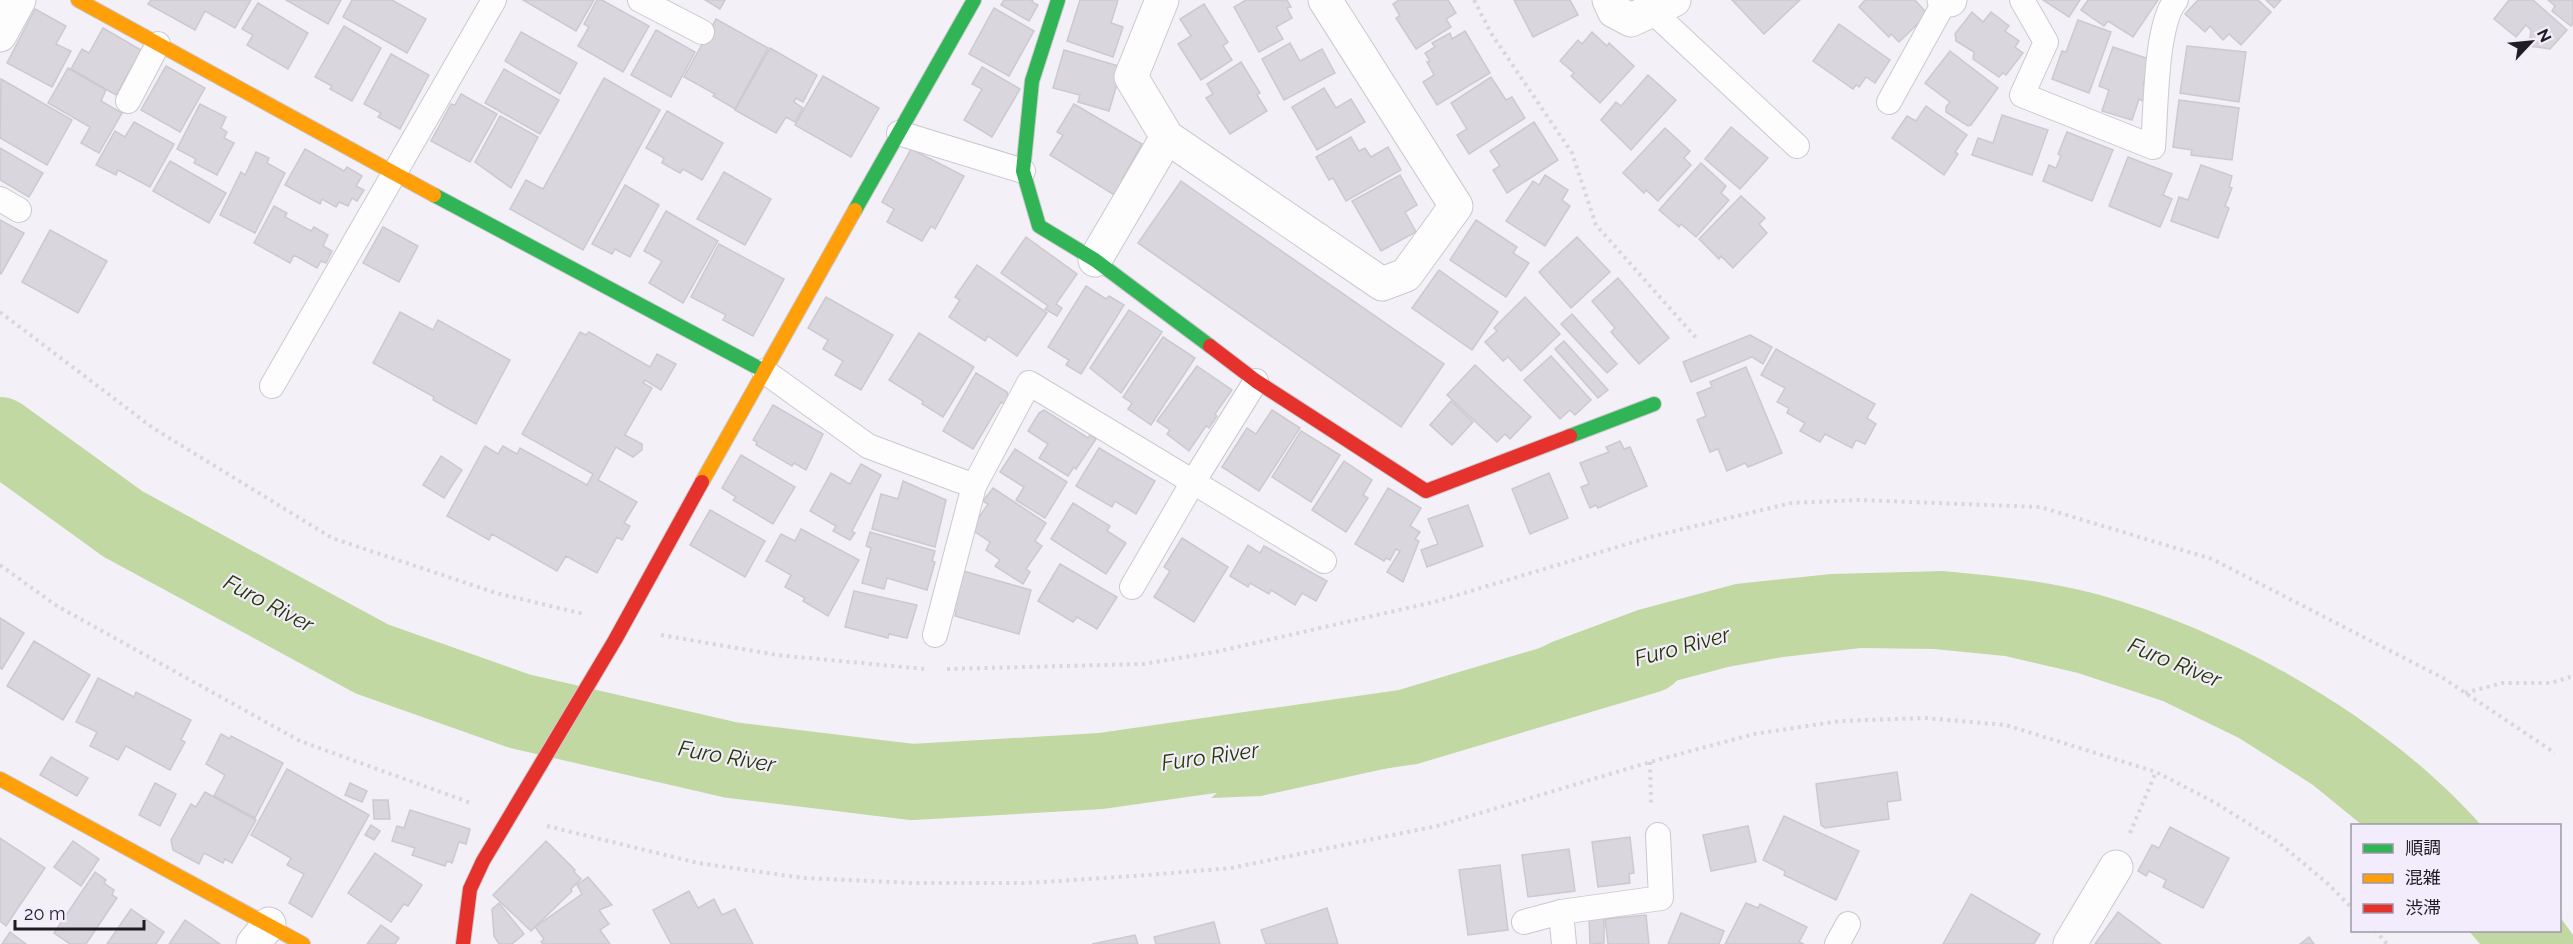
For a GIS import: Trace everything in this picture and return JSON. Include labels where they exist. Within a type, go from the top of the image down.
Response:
[{"type":"street","points":[[0,34],[19,0]]},
{"type":"street","points":[[78,0],[395,174],[764,371]]},
{"type":"street","points":[[463,944],[470,889],[483,861],[615,640],[974,0]]},
{"type":"street","points":[[1058,0],[1032,81],[1023,171],[1039,226],[1095,260],[1256,381],[1426,491],[1654,405]]},
{"type":"street","points":[[1162,0],[1131,77],[1167,137],[1382,284],[1406,275],[1455,206],[1325,0]]},
{"type":"street","points":[[1609,0],[1614,11],[1631,20],[1663,5]]},
{"type":"street","points":[[1095,260],[1167,137]]},
{"type":"street","points":[[0,779],[261,934],[303,944]]},
{"type":"street","points":[[2070,944],[2116,867]]},
{"type":"lane","points":[[272,387],[494,0]]},
{"type":"lane","points":[[640,0],[702,32]]},
{"type":"lane","points":[[1889,102],[1946,0]]},
{"type":"lane","points":[[2022,0],[2046,42],[2022,95],[2153,147],[2162,31],[2171,6],[2176,0]]},
{"type":"lane","points":[[1663,5],[1797,146]]},
{"type":"lane","points":[[128,101],[158,44]]},
{"type":"lane","points":[[899,132],[1023,171]]},
{"type":"lane","points":[[764,371],[868,446],[975,486]]},
{"type":"lane","points":[[1132,587],[1193,482],[1256,381]]},
{"type":"lane","points":[[935,635],[975,486],[1029,383],[1324,561]]},
{"type":"lane","points":[[1524,922],[1561,912],[1661,898],[1658,836]]},
{"type":"lane","points":[[1561,912],[1564,944]]},
{"type":"path","points":[[1474,0],[1491,33],[1572,153],[1596,225],[1697,339]]},
{"type":"path","points":[[0,312],[153,428],[332,538],[496,593],[660,634],[777,655],[930,669]]},
{"type":"path","points":[[942,669],[1143,664],[1215,652],[1434,602],[1654,536],[1791,503],[1859,500],[2040,507],[2212,559],[2443,678],[2555,753]]},
{"type":"path","points":[[0,565],[57,606],[300,741],[514,811],[698,863],[803,878],[914,883],[1026,883],[1231,868],[1437,826],[1650,762],[1754,734],[1840,721],[1925,718],[2006,725],[2156,772],[2214,802],[2278,842],[2327,883],[2351,907]]},
{"type":"path","points":[[2464,694],[2502,683],[2551,683],[2573,676]]},
{"type":"path","points":[[2116,867],[2156,772]]},
{"type":"path","points":[[2377,932],[2387,944]]},
{"type":"water","points":[[1943,571],[2022,580],[2081,590],[2152,611],[2204,632],[2256,657],[2307,685],[2355,716],[2401,750],[2444,787],[2480,824],[2361,824],[2313,785],[2239,738],[2163,701],[2078,673],[2005,656],[1934,649],[1861,648],[1783,657],[1728,667],[1641,690],[1411,763],[1261,796],[1211,798],[1219,791],[1345,751],[1418,734],[1445,731],[1462,735],[1518,714],[1550,696],[1545,681],[1549,671],[1575,665],[1585,658],[1572,650],[1532,652],[1552,642],[1638,610],[1736,584],[1831,574]]},
{"type":"water","points":[[2561,918],[2573,935],[2573,944],[2480,944],[2470,932],[2561,932]]},
{"type":"building","points":[[151,0],[251,0],[235,28],[205,11],[195,30],[148,4]]},
{"type":"building","points":[[286,0],[341,0],[328,24]]},
{"type":"building","points":[[352,0],[392,0],[426,19],[407,53],[343,17]]},
{"type":"building","points":[[523,0],[594,0],[576,31]]},
{"type":"building","points":[[597,0],[602,0],[649,26],[623,72],[578,46],[589,27],[584,24]]},
{"type":"building","points":[[705,0],[725,0],[720,9]]},
{"type":"building","points":[[1004,0],[1033,0],[1032,2],[1038,5],[1029,21],[1001,5]]},
{"type":"building","points":[[1080,0],[1118,0],[1111,23],[1123,27],[1113,57],[1067,41]]},
{"type":"building","points":[[1246,0],[1287,0],[1291,7],[1287,8],[1292,18],[1276,27],[1283,39],[1259,52],[1234,7]]},
{"type":"building","points":[[1399,0],[1448,0],[1456,13],[1446,19],[1451,27],[1416,49],[1396,18],[1400,16],[1393,4]]},
{"type":"building","points":[[1514,0],[1570,0],[1578,15],[1533,37]]},
{"type":"building","points":[[1732,0],[1800,0],[1764,34]]},
{"type":"building","points":[[1865,0],[1915,0],[1924,10],[1925,17],[1899,42],[1891,34],[1889,37],[1859,7]]},
{"type":"building","points":[[2043,0],[2080,0],[2069,17]]},
{"type":"building","points":[[2088,0],[2158,0],[2133,37],[2108,21],[2104,26],[2081,10]]},
{"type":"building","points":[[2198,0],[2258,0],[2271,12],[2241,45],[2229,34],[2223,40],[2210,26],[2205,32],[2185,14]]},
{"type":"building","points":[[2266,0],[2281,0],[2274,8]]},
{"type":"building","points":[[2509,0],[2533,0],[2567,30],[2550,49],[2529,46],[2531,30],[2526,25],[2516,37],[2494,19]]},
{"type":"building","points":[[2548,0],[2573,0],[2571,26],[2552,11],[2555,6]]},
{"type":"building","points":[[258,3],[308,33],[288,69],[247,45],[253,35],[242,29]]},
{"type":"building","points":[[1204,4],[1228,42],[1223,46],[1232,60],[1201,80],[1178,44],[1191,36],[1180,19]]},
{"type":"building","points":[[994,8],[1034,31],[1009,76],[969,54]]},
{"type":"building","points":[[35,9],[66,26],[56,44],[71,51],[52,87],[7,63]]},
{"type":"building","points":[[1972,12],[1983,22],[1991,12],[2009,26],[2005,31],[2019,41],[2015,47],[2023,53],[2006,75],[2003,73],[1999,77],[1973,59],[1974,52],[1956,41],[1955,34]]},
{"type":"building","points":[[716,19],[768,48],[735,109],[713,96],[715,94],[684,77]]},
{"type":"building","points":[[2078,20],[2111,32],[2089,93],[2052,79],[2062,51],[2066,52]]},
{"type":"building","points":[[1839,24],[1890,60],[1875,83],[1866,77],[1859,87],[1856,85],[1853,89],[1813,61]]},
{"type":"building","points":[[344,26],[381,48],[352,101],[330,89],[332,86],[315,77]]},
{"type":"building","points":[[103,28],[141,50],[116,95],[71,69],[82,49],[89,53]]},
{"type":"building","points":[[656,30],[695,52],[671,97],[631,75]]},
{"type":"building","points":[[1465,31],[1490,73],[1437,105],[1423,82],[1434,75],[1425,53],[1435,47],[1432,43],[1450,33],[1452,39]]},
{"type":"building","points":[[521,32],[577,63],[560,94],[505,61]]},
{"type":"building","points":[[1592,32],[1607,46],[1609,43],[1634,66],[1600,103],[1571,76],[1574,73],[1560,61],[1578,40],[1582,44]]},
{"type":"building","points":[[1290,43],[1300,61],[1322,49],[1335,73],[1284,100],[1262,59]]},
{"type":"building","points":[[2187,46],[2246,52],[2239,102],[2180,93]]},
{"type":"building","points":[[2113,47],[2152,60],[2143,85],[2148,87],[2143,101],[2139,99],[2132,120],[2102,111],[2109,90],[2099,86]]},
{"type":"building","points":[[770,48],[817,75],[803,102],[796,98],[794,102],[803,108],[795,122],[786,117],[776,133],[735,110]]},
{"type":"building","points":[[1064,50],[1122,67],[1109,111],[1078,102],[1080,95],[1053,88]]},
{"type":"building","points":[[1950,51],[1998,88],[1968,126],[1946,112],[1946,107],[1950,102],[1925,83]]},
{"type":"building","points":[[391,54],[429,75],[400,129],[378,117],[381,113],[364,104]]},
{"type":"building","points":[[1241,62],[1260,93],[1257,95],[1267,111],[1230,134],[1206,98],[1213,94],[1207,84]]},
{"type":"building","points":[[166,66],[205,88],[180,132],[141,110]]},
{"type":"building","points":[[982,67],[1020,89],[992,137],[964,120],[982,89],[972,84]]},
{"type":"building","points":[[68,68],[106,90],[101,101],[122,113],[99,153],[81,143],[90,127],[48,103]]},
{"type":"building","points":[[504,69],[559,100],[540,134],[485,103]]},
{"type":"building","points":[[1648,75],[1676,100],[1631,150],[1601,120],[1616,102],[1621,106]]},
{"type":"building","points":[[823,76],[879,108],[851,157],[795,125]]},
{"type":"building","points":[[1491,77],[1506,100],[1512,97],[1525,118],[1469,154],[1457,135],[1467,129],[1451,103]]},
{"type":"building","points":[[604,78],[660,110],[583,250],[510,209],[526,180],[543,189]]},
{"type":"building","points":[[1,79],[72,120],[47,165],[0,138]]},
{"type":"building","points":[[1324,88],[1336,108],[1351,99],[1365,122],[1317,150],[1292,107]]},
{"type":"building","points":[[461,94],[497,114],[470,162],[431,141],[451,104],[455,105]]},
{"type":"building","points":[[2179,100],[2239,108],[2232,160],[2191,155],[2192,150],[2173,147]]},
{"type":"building","points":[[200,104],[226,117],[221,128],[227,132],[224,138],[234,143],[217,175],[194,163],[196,159],[177,149]]},
{"type":"building","points":[[1074,104],[1142,144],[1122,179],[1126,182],[1116,196],[1050,155],[1063,135],[1057,132]]},
{"type":"building","points":[[1926,106],[1967,135],[1955,152],[1958,154],[1944,175],[1892,138],[1907,116],[1916,121]]},
{"type":"building","points":[[667,111],[723,143],[702,180],[683,169],[680,173],[662,163],[664,158],[646,148]]},
{"type":"building","points":[[2002,115],[2048,130],[2032,175],[1972,155],[1978,138],[1993,143]]},
{"type":"building","points":[[500,116],[538,137],[511,188],[475,162]]},
{"type":"building","points":[[134,122],[174,144],[150,187],[118,170],[116,175],[96,165],[115,131],[125,137]]},
{"type":"building","points":[[1534,122],[1558,160],[1507,193],[1493,170],[1500,166],[1490,151]]},
{"type":"building","points":[[1731,127],[1768,158],[1740,189],[1705,159]]},
{"type":"building","points":[[1665,128],[1690,151],[1684,158],[1691,165],[1658,201],[1646,190],[1644,193],[1623,173]]},
{"type":"building","points":[[2067,132],[2113,150],[2092,201],[2043,181],[2049,165],[2056,168],[2061,156],[2058,154]]},
{"type":"building","points":[[1351,137],[1359,151],[1365,148],[1371,157],[1388,147],[1401,170],[1346,201],[1333,178],[1329,180],[1316,157]]},
{"type":"building","points":[[0,148],[43,173],[29,197],[0,180]]},
{"type":"building","points":[[305,149],[344,171],[347,167],[362,176],[356,186],[364,190],[357,201],[352,198],[348,206],[339,202],[336,207],[322,199],[320,204],[285,185]]},
{"type":"building","points":[[911,149],[964,176],[935,229],[931,226],[922,241],[887,222],[894,209],[882,202]]},
{"type":"building","points":[[256,152],[269,158],[267,163],[285,173],[255,233],[220,215],[241,172],[245,175]]},
{"type":"building","points":[[2128,157],[2172,174],[2163,195],[2172,199],[2160,227],[2109,206]]},
{"type":"building","points":[[170,161],[226,193],[209,223],[153,191]]},
{"type":"building","points":[[1701,163],[1726,186],[1721,193],[1729,200],[1696,237],[1681,224],[1679,227],[1659,210]]},
{"type":"building","points":[[2201,165],[2232,176],[2229,187],[2232,188],[2225,206],[2229,208],[2218,238],[2171,221],[2179,197],[2188,200]]},
{"type":"building","points":[[724,172],[771,199],[745,245],[697,219]]},
{"type":"building","points":[[1400,175],[1417,205],[1405,212],[1416,232],[1381,251],[1352,201]]},
{"type":"building","points":[[1545,175],[1568,190],[1562,200],[1570,206],[1545,246],[1506,221],[1533,181],[1539,185]]},
{"type":"building","points":[[1181,181],[1444,364],[1401,427],[1138,243]]},
{"type":"building","points":[[625,185],[659,205],[630,257],[615,249],[612,254],[592,244]]},
{"type":"building","points":[[1741,196],[1765,218],[1759,224],[1767,233],[1733,268],[1721,256],[1719,259],[1699,239]]},
{"type":"building","points":[[274,206],[287,213],[285,217],[311,231],[314,227],[328,235],[323,246],[332,251],[326,263],[321,261],[317,268],[294,255],[290,263],[254,243]]},
{"type":"building","points":[[666,211],[718,241],[683,303],[649,283],[662,261],[644,251]]},
{"type":"building","points":[[0,220],[24,233],[1,274],[0,273]]},
{"type":"building","points":[[1476,220],[1517,247],[1513,253],[1529,263],[1506,297],[1450,260]]},
{"type":"building","points":[[383,227],[418,246],[399,282],[363,263]]},
{"type":"building","points":[[50,230],[107,261],[78,313],[22,282]]},
{"type":"building","points":[[1026,237],[1077,274],[1056,304],[1062,308],[1057,316],[1045,309],[1048,306],[1001,273]]},
{"type":"building","points":[[1577,237],[1610,272],[1571,308],[1539,272]]},
{"type":"building","points":[[719,244],[784,279],[753,336],[723,320],[726,315],[691,297]]},
{"type":"building","points":[[977,265],[1047,313],[1017,356],[988,336],[985,341],[949,317],[960,300],[955,297]]},
{"type":"building","points":[[1439,270],[1498,312],[1472,350],[1412,308]]},
{"type":"building","points":[[1618,278],[1669,338],[1639,364],[1611,332],[1615,328],[1592,301]]},
{"type":"building","points":[[1086,286],[1106,299],[1109,296],[1124,305],[1081,374],[1066,365],[1069,360],[1048,347]]},
{"type":"building","points":[[826,297],[893,335],[861,390],[835,375],[843,361],[823,349],[828,340],[808,328]]},
{"type":"building","points":[[1525,297],[1560,334],[1521,371],[1508,357],[1503,361],[1485,342],[1497,331],[1494,328]]},
{"type":"building","points":[[1129,310],[1162,332],[1121,393],[1090,368]]},
{"type":"building","points":[[400,312],[433,330],[438,320],[510,360],[476,424],[433,400],[434,397],[373,363]]},
{"type":"building","points":[[1572,314],[1617,364],[1607,373],[1561,324]]},
{"type":"building","points":[[580,332],[586,335],[589,332],[650,367],[657,354],[676,364],[661,390],[645,380],[643,383],[652,388],[625,435],[642,444],[642,450],[633,457],[616,447],[598,480],[637,502],[624,523],[630,526],[622,540],[617,537],[597,573],[566,556],[557,571],[492,534],[489,540],[447,516],[485,446],[498,454],[503,446],[517,454],[520,448],[587,485],[593,474],[522,434]]},
{"type":"building","points":[[919,333],[974,367],[943,417],[922,404],[923,401],[889,380]]},
{"type":"building","points":[[1750,335],[1772,347],[1763,364],[1752,357],[1691,382],[1683,362]]},
{"type":"building","points":[[1163,337],[1195,358],[1151,425],[1128,409],[1132,403],[1123,397]]},
{"type":"building","points":[[1564,341],[1608,390],[1598,398],[1555,349]]},
{"type":"building","points":[[1776,349],[1875,404],[1867,418],[1876,424],[1865,444],[1856,440],[1852,448],[1825,434],[1820,442],[1800,431],[1805,423],[1787,413],[1789,408],[1777,402],[1785,388],[1761,375]]},
{"type":"building","points":[[1551,356],[1591,400],[1575,415],[1570,410],[1560,419],[1524,380]]},
{"type":"building","points":[[1475,365],[1531,417],[1510,439],[1505,434],[1497,442],[1447,395]]},
{"type":"building","points":[[1197,366],[1232,390],[1215,414],[1217,416],[1209,428],[1206,426],[1189,451],[1167,434],[1170,430],[1157,421]]},
{"type":"building","points":[[1746,367],[1782,453],[1748,467],[1745,463],[1727,471],[1718,449],[1710,452],[1697,420],[1706,416],[1697,393],[1712,387],[1710,382]]},
{"type":"building","points":[[976,373],[1007,392],[1008,397],[1004,404],[1001,402],[973,449],[943,431]]},
{"type":"building","points":[[1451,401],[1473,422],[1452,445],[1430,425]]},
{"type":"building","points":[[773,405],[823,434],[806,470],[794,463],[792,466],[756,445],[757,442],[753,440]]},
{"type":"building","points":[[1044,410],[1088,438],[1090,435],[1096,439],[1076,469],[1074,467],[1068,476],[1039,458],[1048,444],[1028,431],[1039,413]]},
{"type":"building","points":[[1272,410],[1300,428],[1259,491],[1222,467],[1247,428],[1256,434]]},
{"type":"building","points":[[1301,431],[1340,455],[1311,502],[1272,477]]},
{"type":"building","points":[[1620,441],[1624,449],[1630,447],[1647,486],[1598,508],[1596,505],[1590,508],[1581,487],[1589,484],[1580,463],[1609,452],[1606,447]]},
{"type":"building","points":[[1099,448],[1155,481],[1136,514],[1115,501],[1112,507],[1076,486]]},
{"type":"building","points":[[1015,449],[1067,482],[1045,518],[1016,500],[1024,487],[1000,472]]},
{"type":"building","points":[[741,455],[795,487],[773,524],[733,500],[736,497],[722,488]]},
{"type":"building","points":[[441,456],[462,470],[444,498],[423,485]]},
{"type":"building","points":[[1344,461],[1372,480],[1363,495],[1368,498],[1346,532],[1312,510]]},
{"type":"building","points":[[861,464],[881,475],[852,531],[855,533],[850,540],[833,531],[836,526],[810,511],[831,473],[850,484]]},
{"type":"building","points":[[1549,473],[1568,518],[1530,534],[1512,489]]},
{"type":"building","points":[[903,481],[946,500],[935,547],[872,529],[881,494],[898,499]]},
{"type":"building","points":[[993,488],[1046,523],[1035,541],[1042,546],[1026,569],[1030,572],[1023,584],[995,566],[1000,560],[986,550],[990,542],[971,529],[988,504],[983,501]]},
{"type":"building","points":[[1388,488],[1421,508],[1410,526],[1420,532],[1415,539],[1419,541],[1403,582],[1387,572],[1400,551],[1396,549],[1390,560],[1386,558],[1384,561],[1355,544]]},
{"type":"building","points":[[1073,503],[1110,526],[1107,531],[1126,543],[1106,574],[1051,539]]},
{"type":"building","points":[[1468,505],[1483,546],[1427,567],[1421,550],[1438,544],[1428,519]]},
{"type":"building","points":[[710,510],[765,541],[745,577],[690,545]]},
{"type":"building","points":[[801,529],[859,560],[828,616],[803,601],[805,598],[785,587],[791,575],[766,561],[781,534],[795,541]]},
{"type":"building","points":[[870,532],[935,551],[932,561],[935,562],[927,590],[887,578],[884,589],[862,583],[871,548],[866,546]]},
{"type":"building","points":[[1182,538],[1228,567],[1194,622],[1154,597],[1170,571],[1164,567]]},
{"type":"building","points":[[1248,545],[1260,553],[1264,546],[1327,581],[1316,601],[1302,593],[1295,605],[1271,590],[1269,594],[1250,583],[1248,587],[1230,576]]},
{"type":"building","points":[[1060,564],[1117,597],[1097,629],[1077,617],[1073,622],[1038,601]]},
{"type":"building","points":[[963,571],[1031,590],[1019,634],[955,616],[956,611],[952,610]]},
{"type":"building","points":[[854,591],[917,605],[907,638],[889,634],[888,638],[845,627]]},
{"type":"building","points":[[0,618],[24,633],[2,669],[0,668]]},
{"type":"building","points":[[34,641],[90,675],[63,720],[7,686]]},
{"type":"building","points":[[98,678],[134,697],[136,692],[191,720],[181,740],[185,742],[170,770],[126,746],[118,760],[90,746],[97,732],[76,722]]},
{"type":"building","points":[[221,734],[230,739],[231,736],[283,763],[255,818],[214,796],[225,775],[206,764]]},
{"type":"building","points":[[51,757],[88,778],[77,796],[40,775]]},
{"type":"building","points":[[287,769],[369,815],[312,917],[289,903],[304,874],[287,865],[291,858],[251,835]]},
{"type":"building","points":[[1897,772],[1901,800],[1887,802],[1889,819],[1825,828],[1821,825],[1816,784]]},
{"type":"building","points":[[155,783],[176,794],[160,826],[139,815]]},
{"type":"building","points":[[350,783],[367,791],[362,802],[345,795]]},
{"type":"building","points":[[205,792],[256,820],[232,863],[225,859],[223,863],[204,853],[199,864],[173,850],[171,840],[191,804],[196,807]]},
{"type":"building","points":[[373,800],[388,800],[390,819],[374,819]]},
{"type":"building","points":[[410,810],[470,829],[466,844],[459,842],[452,863],[447,861],[445,866],[412,855],[415,848],[392,841],[397,826],[404,828]]},
{"type":"building","points":[[1784,816],[1859,851],[1836,900],[1784,875],[1785,871],[1763,860]]},
{"type":"building","points":[[371,825],[380,831],[374,840],[365,835]]},
{"type":"building","points":[[1748,826],[1756,862],[1711,871],[1703,835]]},
{"type":"building","points":[[2170,827],[2229,858],[2203,908],[2163,887],[2166,880],[2149,871],[2146,876],[2138,871],[2152,845],[2159,848]]},
{"type":"building","points":[[1630,837],[1634,873],[1629,874],[1630,883],[1598,887],[1592,842]]},
{"type":"building","points":[[0,838],[45,868],[6,926],[0,921]]},
{"type":"building","points":[[73,841],[99,859],[81,886],[54,867]]},
{"type":"building","points":[[546,841],[581,879],[571,889],[572,891],[531,931],[493,895]]},
{"type":"building","points":[[1569,849],[1575,891],[1528,897],[1522,855]]},
{"type":"building","points":[[375,853],[422,885],[408,906],[404,904],[391,922],[348,893]]},
{"type":"building","points":[[1500,865],[1508,930],[1468,935],[1459,870]]},
{"type":"building","points":[[95,872],[106,880],[104,883],[114,890],[112,895],[117,898],[86,944],[70,944],[54,933]]},
{"type":"building","points":[[588,877],[612,905],[599,910],[609,924],[600,930],[610,944],[543,944],[541,942],[544,939],[535,927],[582,894],[577,885]]},
{"type":"building","points":[[689,891],[698,908],[714,899],[722,915],[735,909],[753,944],[671,944],[653,910]]},
{"type":"building","points":[[1971,894],[2040,934],[2034,944],[1943,944]]},
{"type":"building","points":[[499,903],[524,934],[512,944],[499,944],[494,936],[492,909]]},
{"type":"building","points":[[1746,903],[1758,908],[1760,904],[1807,927],[1799,942],[1804,944],[1725,944]]},
{"type":"building","points":[[1327,908],[1338,944],[1266,944],[1261,930]]},
{"type":"building","points":[[131,909],[164,932],[156,944],[107,944]]},
{"type":"building","points":[[2118,912],[2161,944],[2095,944]]},
{"type":"building","points":[[1681,913],[1724,931],[1719,944],[1668,944]]},
{"type":"building","points":[[1646,915],[1649,944],[1608,944],[1605,919]]},
{"type":"building","points":[[1589,917],[1604,917],[1604,943],[1590,944]]},
{"type":"building","points":[[185,920],[220,944],[169,944]]},
{"type":"building","points":[[1214,922],[1220,944],[1156,944],[1154,937]]},
{"type":"building","points":[[381,925],[399,938],[395,944],[367,944]]},
{"type":"building","points":[[10,932],[26,944],[2,944]]},
{"type":"building","points":[[1135,935],[1138,944],[1092,944]]},
{"type":"building","points":[[2309,937],[2314,944],[2300,944]]},
{"type":"waterway","name":"Furo River","points":[[0,435],[123,524],[372,659],[519,711],[731,760],[912,782],[1101,771],[1408,727],[1649,655]]},
{"type":"traffic: fast","points":[[855,210],[974,0]]},
{"type":"traffic: fast","points":[[1058,0],[1032,81],[1023,171],[1039,226],[1095,260],[1210,346]]},
{"type":"traffic: fast","points":[[434,195],[764,371]]},
{"type":"traffic: fast","points":[[1570,436],[1654,404]]},
{"type":"traffic: slow","points":[[78,0],[434,195]]},
{"type":"traffic: slow","points":[[702,482],[855,210]]},
{"type":"traffic: slow","points":[[0,779],[303,944]]},
{"type":"traffic: jam","points":[[1210,346],[1256,381],[1426,491],[1570,436]]},
{"type":"traffic: jam","points":[[463,944],[470,889],[483,861],[615,640],[702,482]]}]
